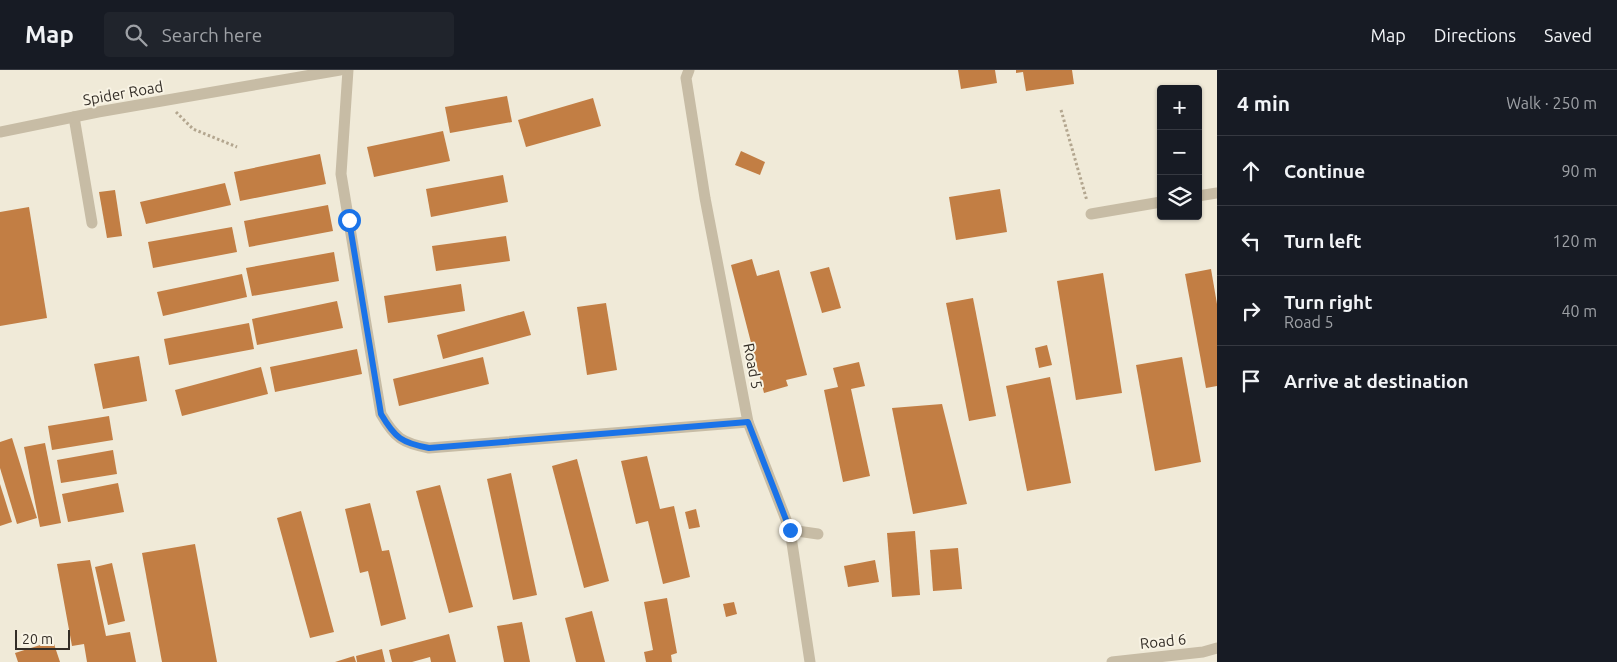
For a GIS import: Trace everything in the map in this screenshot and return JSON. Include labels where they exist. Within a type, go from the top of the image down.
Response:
[{"type":"lane","name":"Spider Road","points":[[0,132],[340,70]]},
{"type":"lane","points":[[348,70],[341,174],[381,414],[388,427],[406,444],[429,448],[748,422]]},
{"type":"lane","name":"Road 5","points":[[688,70],[686,78],[706,198],[748,422],[790,530],[810,662]]},
{"type":"lane","points":[[74,117],[92,223]]},
{"type":"lane","points":[[1202,195],[1217,193]]},
{"type":"lane","points":[[1091,214],[1157,203]]},
{"type":"lane","points":[[790,530],[818,534]]},
{"type":"lane","name":"Road 6","points":[[1112,662],[1203,652],[1217,648]]},
{"type":"path","points":[[168,100],[193,129],[238,147]]},
{"type":"path","points":[[1061,110],[1091,214]]},
{"type":"building","points":[[958,70],[995,70],[997,83],[961,89]]},
{"type":"building","points":[[1016,70],[1072,70],[1074,84],[1026,91],[1023,72],[1016,73]]},
{"type":"building","points":[[507,96],[512,122],[450,133],[445,107]]},
{"type":"building","points":[[593,98],[601,126],[526,147],[518,120]]},
{"type":"building","points":[[443,131],[450,161],[374,177],[367,147]]},
{"type":"building","points":[[741,151],[765,162],[760,175],[735,165]]},
{"type":"building","points":[[320,154],[326,184],[240,201],[234,172]]},
{"type":"building","points":[[503,175],[508,202],[431,217],[426,189]]},
{"type":"building","points":[[225,183],[231,205],[146,224],[140,202]]},
{"type":"building","points":[[1000,189],[1007,232],[956,240],[949,197]]},
{"type":"building","points":[[115,190],[122,236],[107,238],[99,192]]},
{"type":"building","points":[[328,205],[333,231],[249,247],[244,221]]},
{"type":"building","points":[[29,207],[47,318],[0,326],[0,212]]},
{"type":"building","points":[[232,227],[237,252],[153,268],[148,242]]},
{"type":"building","points":[[506,236],[510,261],[436,271],[432,246]]},
{"type":"building","points":[[334,252],[339,281],[252,296],[246,268]]},
{"type":"building","points":[[752,259],[757,276],[779,270],[807,375],[786,380],[788,386],[764,393],[731,265]]},
{"type":"building","points":[[829,267],[841,308],[822,313],[810,272]]},
{"type":"building","points":[[1211,269],[1217,304],[1217,386],[1206,388],[1185,274]]},
{"type":"building","points":[[1103,273],[1122,393],[1076,400],[1057,281]]},
{"type":"building","points":[[242,274],[247,297],[163,316],[157,292]]},
{"type":"building","points":[[461,284],[465,311],[388,323],[384,296]]},
{"type":"building","points":[[973,298],[996,416],[969,421],[946,303]]},
{"type":"building","points":[[337,301],[343,328],[257,345],[252,319]]},
{"type":"building","points":[[606,303],[617,370],[587,375],[577,307]]},
{"type":"building","points":[[524,311],[531,335],[443,359],[437,335]]},
{"type":"building","points":[[249,323],[254,349],[169,365],[164,339]]},
{"type":"building","points":[[1047,345],[1052,365],[1039,368],[1035,348]]},
{"type":"building","points":[[357,349],[362,374],[275,392],[270,367]]},
{"type":"building","points":[[139,356],[147,401],[103,409],[94,364]]},
{"type":"building","points":[[483,357],[489,384],[399,406],[393,379]]},
{"type":"building","points":[[1182,357],[1201,462],[1155,471],[1136,365]]},
{"type":"building","points":[[859,362],[865,386],[851,389],[870,476],[843,482],[824,390],[838,387],[833,368]]},
{"type":"building","points":[[261,367],[268,394],[182,416],[175,390]]},
{"type":"building","points":[[1050,377],[1071,483],[1027,491],[1006,386]]},
{"type":"building","points":[[942,404],[967,504],[913,514],[892,408]]},
{"type":"building","points":[[109,416],[113,440],[52,450],[48,426]]},
{"type":"building","points":[[12,438],[37,518],[17,524],[0,468],[0,442]]},
{"type":"building","points":[[45,443],[61,523],[40,527],[24,447]]},
{"type":"building","points":[[113,450],[117,474],[61,483],[57,460]]},
{"type":"building","points":[[647,456],[660,509],[674,506],[690,577],[663,584],[648,521],[636,524],[621,461]]},
{"type":"building","points":[[577,459],[609,581],[584,588],[552,466]]},
{"type":"building","points":[[511,473],[537,595],[513,600],[487,479]]},
{"type":"building","points":[[118,483],[124,512],[68,522],[62,494]]},
{"type":"building","points":[[0,484],[12,522],[0,526]]},
{"type":"building","points":[[440,485],[473,607],[449,613],[416,491]]},
{"type":"building","points":[[370,503],[382,551],[389,550],[406,619],[381,626],[368,571],[360,573],[345,509]]},
{"type":"building","points":[[696,509],[700,527],[689,529],[685,512]]},
{"type":"building","points":[[301,511],[334,632],[310,638],[277,518]]},
{"type":"building","points":[[915,531],[920,595],[892,597],[887,533]]},
{"type":"building","points":[[195,544],[217,662],[162,662],[142,553]]},
{"type":"building","points":[[958,548],[962,589],[933,591],[930,550]]},
{"type":"building","points":[[90,560],[106,636],[130,632],[136,662],[87,662],[84,644],[72,646],[57,564]]},
{"type":"building","points":[[875,560],[879,582],[848,587],[844,566]]},
{"type":"building","points":[[112,563],[125,621],[108,625],[95,567]]},
{"type":"building","points":[[667,598],[677,653],[671,655],[672,662],[646,662],[644,652],[653,650],[644,602]]},
{"type":"building","points":[[734,602],[737,614],[726,617],[723,604]]},
{"type":"building","points":[[592,611],[605,662],[576,662],[565,618]]},
{"type":"building","points":[[522,622],[530,662],[504,662],[497,626]]},
{"type":"building","points":[[449,634],[456,662],[431,662],[430,657],[412,662],[392,662],[389,650]]},
{"type":"building","points":[[53,641],[60,662],[18,662],[15,653]]},
{"type":"building","points":[[382,649],[385,662],[357,662],[356,656]]},
{"type":"building","points":[[354,656],[356,662],[335,662]]},
{"type":"route","points":[[349,220],[381,414],[388,427],[406,444],[429,448],[748,422],[790,530]]}]
